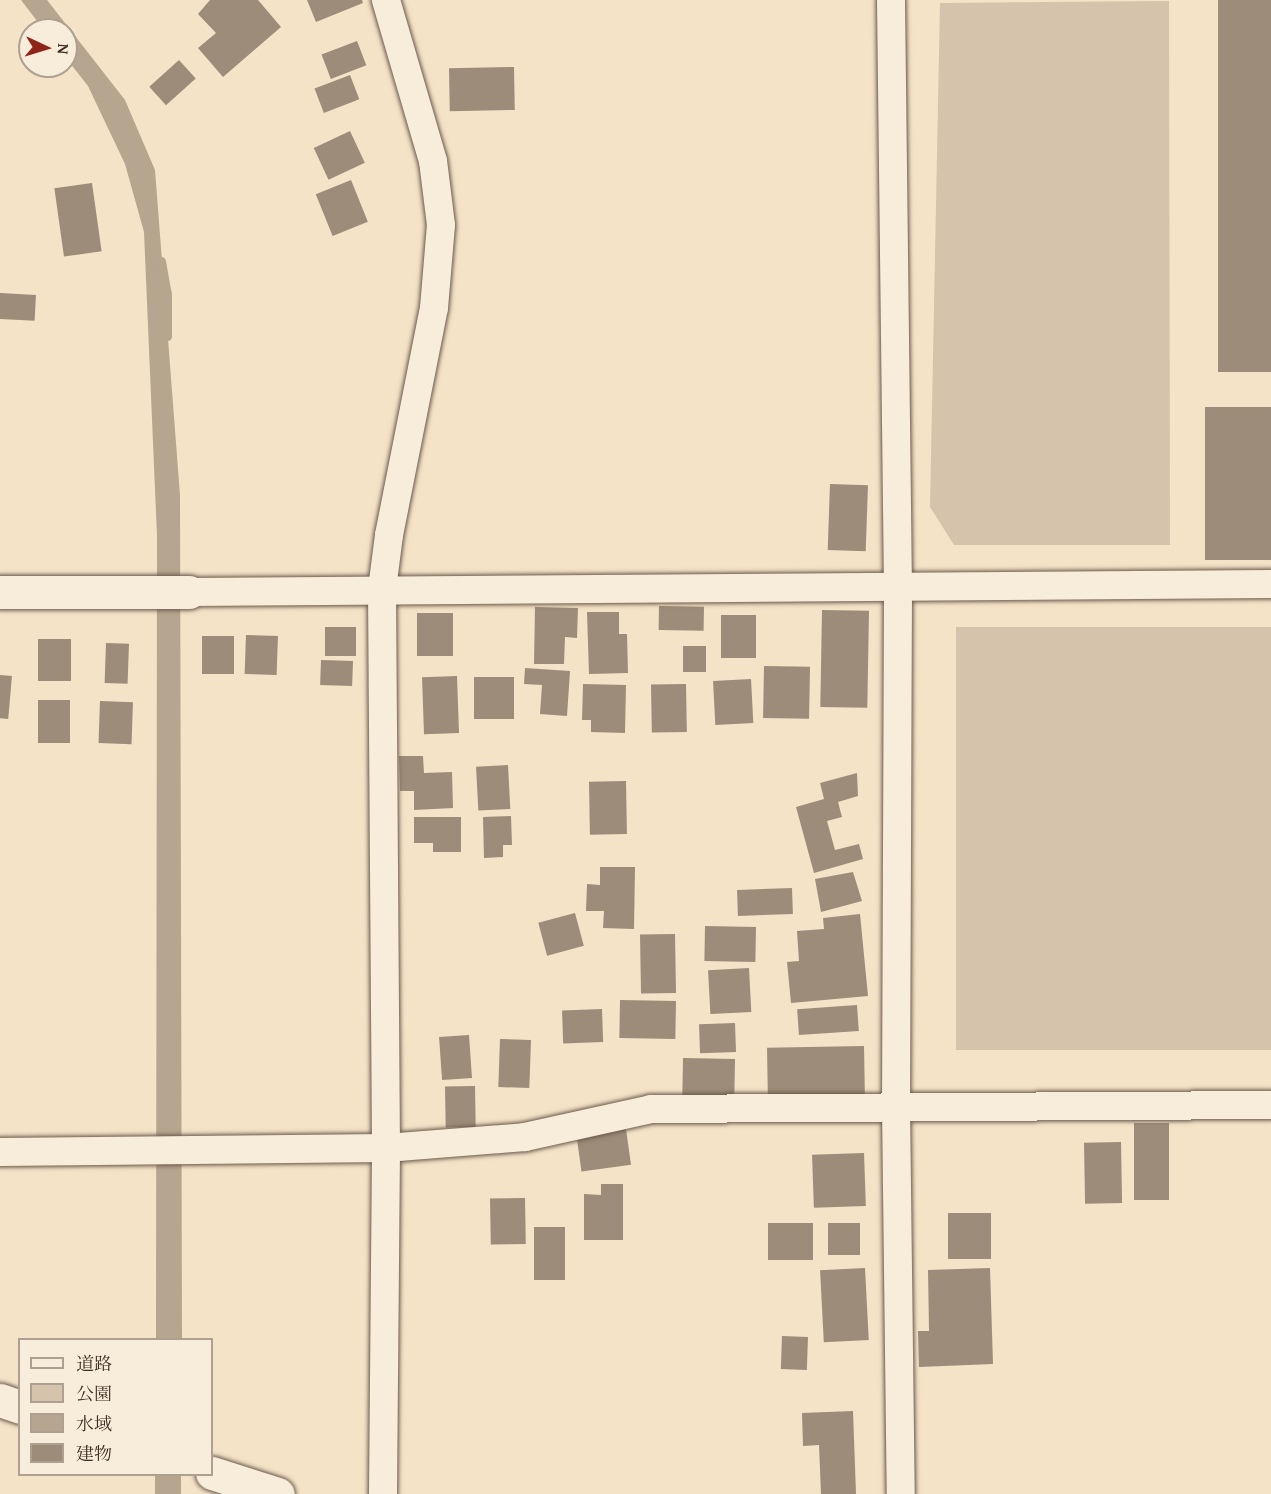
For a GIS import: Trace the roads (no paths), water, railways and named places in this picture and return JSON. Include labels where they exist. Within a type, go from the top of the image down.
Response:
[{"type":"street","points":[[383,1494],[386,1148],[382,589],[389,535],[434,308],[441,225],[433,161],[386,0]]},
{"type":"street","points":[[891,0],[898,588],[896,1106],[902,1494]]},
{"type":"street","points":[[0,592],[142,593],[382,589],[898,588],[1271,584]]},
{"type":"street","points":[[0,1152],[386,1148],[525,1137],[651,1109],[896,1106],[1271,1106]]},
{"type":"street","points":[[0,1400],[18,1406]]},
{"type":"street","points":[[213,1473],[278,1494]]},
{"type":"water","points":[[21,0],[47,0],[61,18],[35,18]]},
{"type":"water","points":[[78,40],[125,100],[155,170],[180,495],[182,1338],[156,1338],[157,536],[144,232],[125,164],[88,86],[78,73]]},
{"type":"water","points":[[155,1476],[181,1476],[181,1494],[155,1494]]},
{"type":"waterway","points":[[161,261],[167,294],[167,336]]}]
